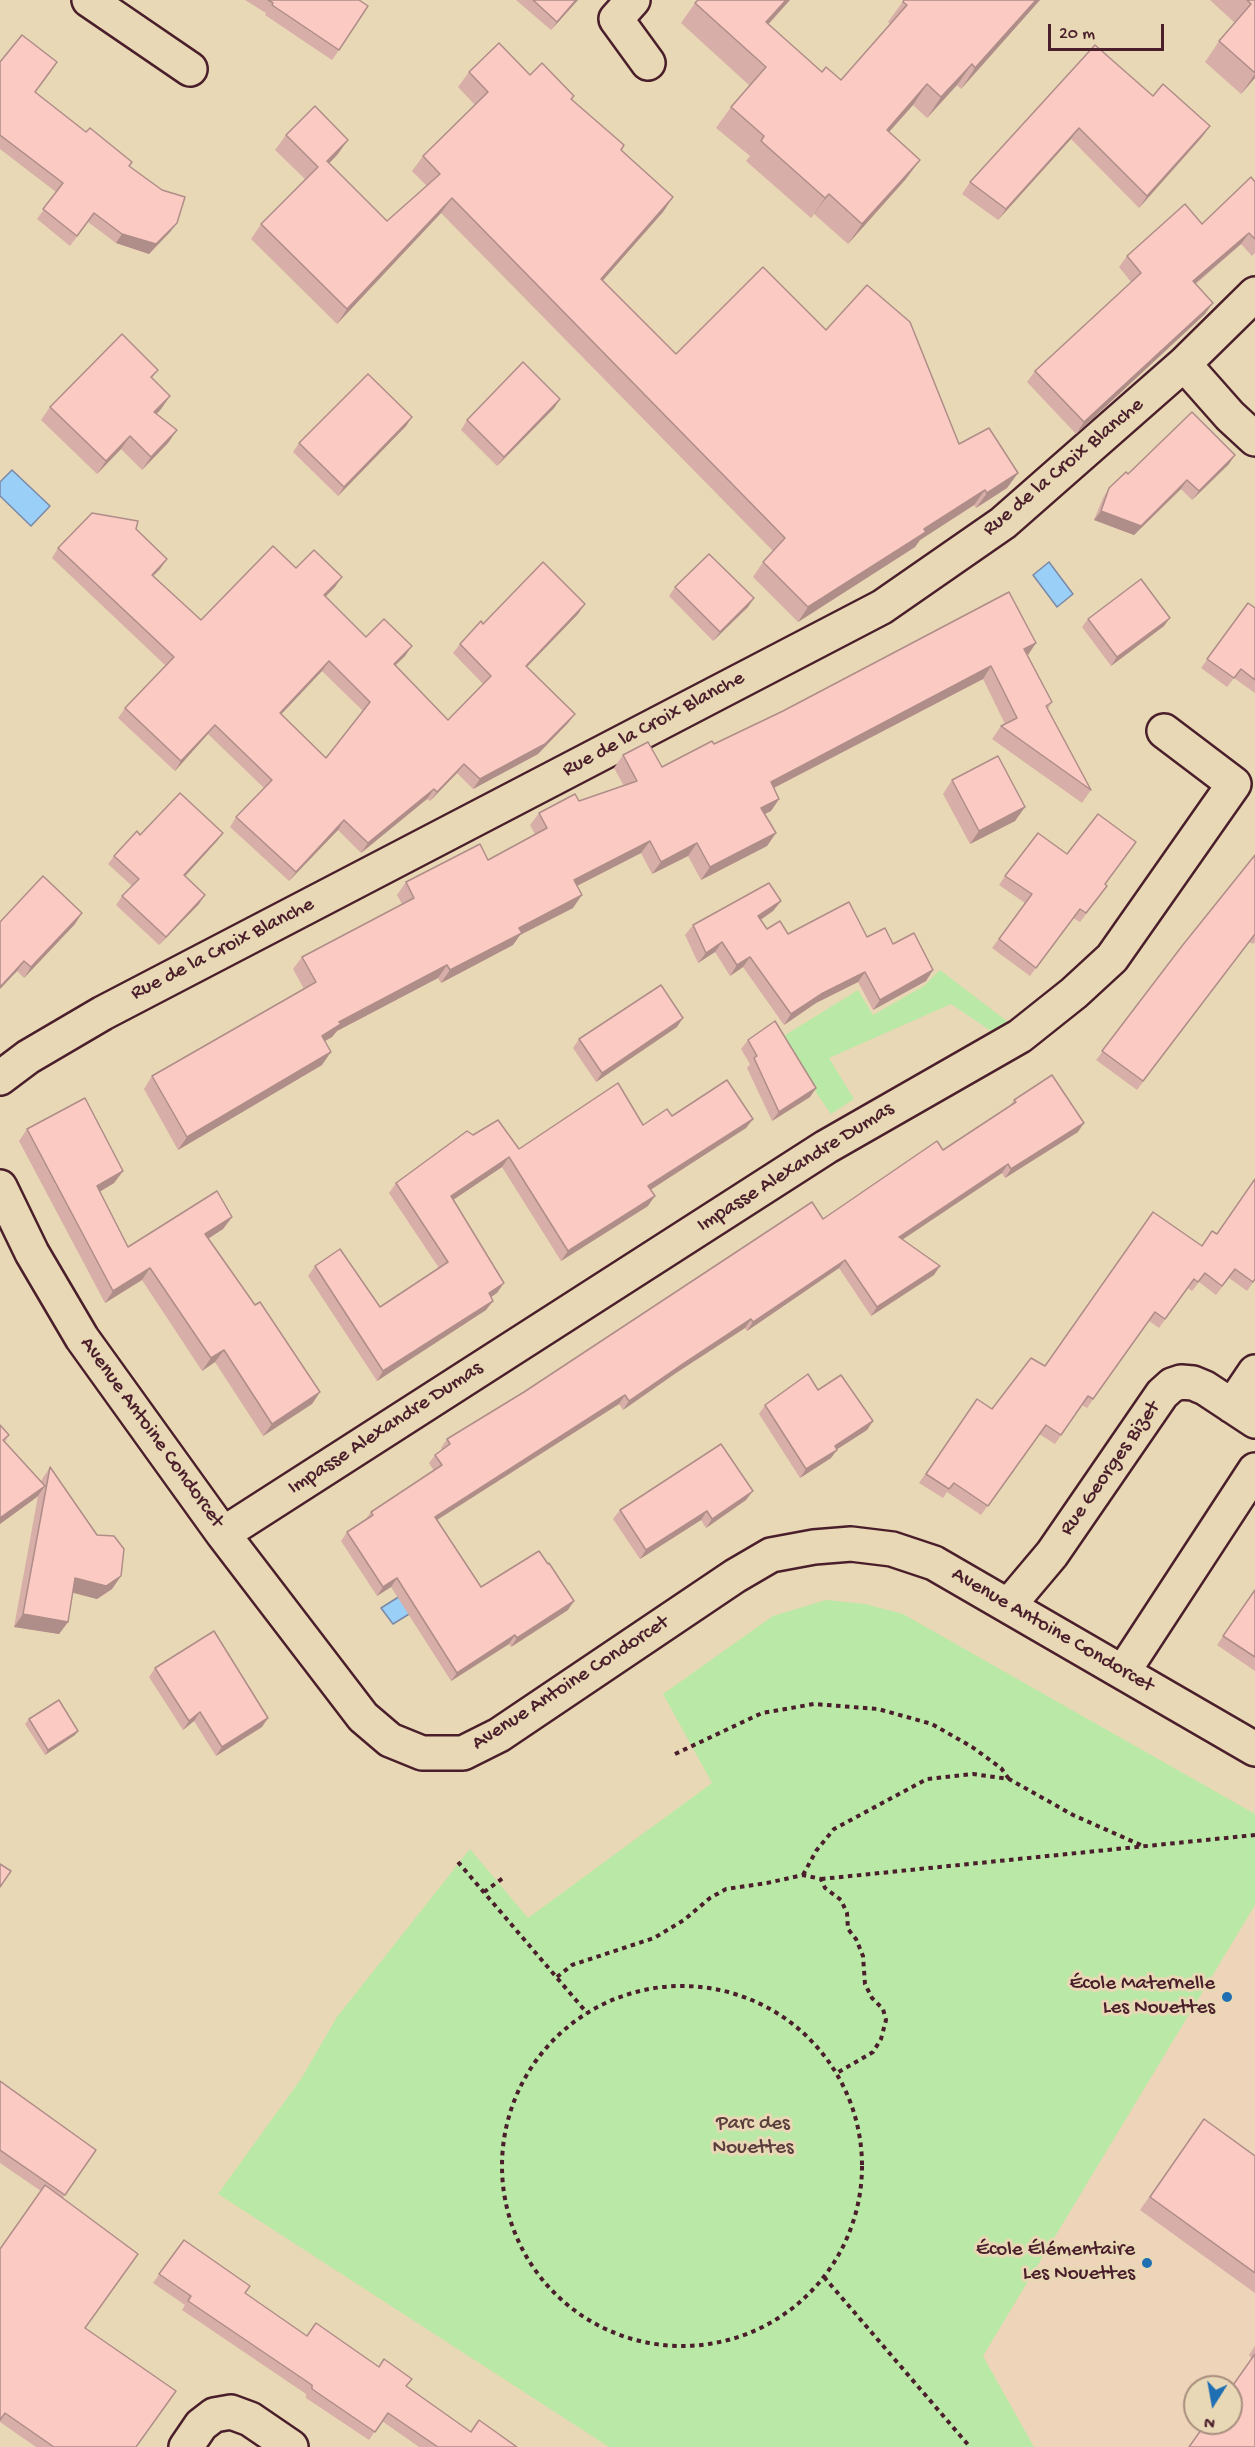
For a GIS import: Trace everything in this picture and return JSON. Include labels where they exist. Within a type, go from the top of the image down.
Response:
[{"type":"street","points":[[89,0],[190,69]]},
{"type":"street","points":[[633,0],[616,19],[648,63]]},
{"type":"street","name":"Rue de la Croix Blanche","points":[[0,1078],[28,1057],[103,1012],[882,607],[1003,523],[1184,364],[1255,294]]},
{"type":"street","points":[[1184,364],[1230,416],[1255,439]]},
{"type":"street","name":"Impasse Alexandre Dumas","points":[[223,1534],[826,1147],[1020,1036],[1074,993],[1112,958],[1234,784],[1164,731]]},
{"type":"street","name":"Avenue Antoine Condorcet","points":[[0,1187],[32,1253],[82,1338],[223,1534],[363,1717],[390,1740],[422,1753],[463,1753],[499,1735],[735,1576],[771,1555],[814,1547],[851,1544],[892,1550],[934,1563],[1255,1749]]},
{"type":"street","name":"Rue Georges Bizet","points":[[1009,1605],[1052,1554],[1162,1394],[1172,1384],[1192,1383],[1205,1388],[1244,1413],[1255,1372]]},
{"type":"street","points":[[1123,1672],[1255,1470]]},
{"type":"street","points":[[186,2447],[201,2425],[214,2415],[231,2412],[250,2419],[291,2447]]},
{"type":"path","points":[[675,1754],[762,1713],[814,1704],[878,1709],[932,1724],[972,1747],[1001,1768],[1009,1779]]},
{"type":"path","points":[[803,1875],[816,1851],[834,1829],[927,1779],[973,1774],[1009,1779],[1074,1815],[1143,1846]]},
{"type":"path","points":[[557,1977],[572,1965],[654,1938],[684,1920],[710,1898],[726,1889],[767,1884],[803,1875],[821,1879],[1255,1835]]},
{"type":"path","points":[[458,1862],[587,2013]]},
{"type":"path","points":[[484,1892],[503,1878]]},
{"type":"path","points":[[821,1879],[825,1888],[841,1900],[847,1913],[848,1929],[856,1939],[863,1956],[865,1984],[872,1998],[883,2009],[886,2020],[873,2052],[837,2073]]},
{"type":"path","points":[[679,1984],[739,1993],[792,2022],[834,2066],[837,2073],[858,2121],[863,2181],[848,2240],[814,2290],[766,2327],[708,2345],[647,2344],[592,2324],[546,2287],[514,2237],[501,2179],[506,2121],[529,2067],[569,2023],[621,1995],[679,1984]]},
{"type":"path","points":[[824,2277],[970,2447]]},
{"type":"shaded area","name":"École Élémentaire Les Nouettes","points":[[1255,1905],[1255,2447],[1034,2447],[983,2356]]},
{"type":"green space","points":[[940,970],[1008,1022],[994,1033],[951,1004],[829,1058],[854,1099],[831,1114],[779,1039],[858,990],[873,1015],[924,986]]},
{"type":"green space","name":"Parc des Nouettes","points":[[826,1600],[865,1604],[903,1614],[1255,1814],[1255,1905],[983,2356],[1034,2447],[609,2447],[218,2194],[301,2079],[337,2017],[470,1849],[528,1918],[712,1783],[663,1694],[773,1616]]},
{"type":"water","points":[[12,470],[50,506],[31,526],[0,496],[0,482]]},
{"type":"water","points":[[1049,562],[1073,594],[1057,607],[1033,575]]},
{"type":"water","points":[[416,1586],[427,1603],[393,1624],[381,1608]]},
{"type":"building","points":[[268,0],[359,0],[368,6],[339,50]]},
{"type":"building","points":[[533,0],[576,0],[557,22]]},
{"type":"building","points":[[698,0],[786,0],[766,22],[822,72],[826,67],[841,80],[907,5],[903,2],[904,0],[1036,0],[975,68],[972,64],[941,97],[927,84],[887,130],[920,160],[862,224],[829,194],[825,198],[761,141],[764,136],[731,107],[766,67],[695,3]]},
{"type":"building","points":[[1247,0],[1255,0],[1255,73],[1219,41],[1251,4]]},
{"type":"building","points":[[22,35],[57,62],[35,92],[86,132],[90,128],[132,162],[129,166],[162,190],[185,197],[177,223],[156,244],[122,234],[94,213],[77,236],[43,209],[63,183],[0,135],[0,62]]},
{"type":"building","points":[[499,43],[530,75],[542,63],[574,96],[571,99],[624,145],[621,150],[673,197],[601,279],[676,354],[763,267],[826,330],[867,285],[910,322],[959,444],[989,428],[1018,473],[987,493],[985,490],[924,529],[926,532],[808,607],[763,562],[785,538],[452,198],[347,309],[261,224],[318,167],[286,135],[315,106],[348,140],[327,161],[387,221],[440,174],[423,156],[488,92],[469,72]]},
{"type":"building","points":[[1095,45],[1153,96],[1163,84],[1210,126],[1147,196],[1079,128],[1006,209],[970,182]]},
{"type":"building","points":[[1251,177],[1255,182],[1255,239],[1249,233],[1193,281],[1213,303],[1084,422],[1035,371],[1141,273],[1127,256],[1185,204],[1202,224]]},
{"type":"building","points":[[122,334],[158,370],[151,377],[170,396],[154,412],[177,430],[151,457],[130,436],[106,461],[50,407]]},
{"type":"building","points":[[523,362],[560,399],[504,457],[467,420]]},
{"type":"building","points":[[368,374],[412,417],[344,487],[299,443]]},
{"type":"building","points":[[1192,412],[1235,455],[1199,491],[1187,480],[1141,526],[1101,511],[1109,488],[1126,472],[1128,474]]},
{"type":"building","points":[[92,513],[138,521],[136,529],[167,559],[152,575],[201,620],[273,546],[296,568],[314,550],[342,577],[324,595],[366,637],[384,619],[412,646],[394,664],[448,720],[491,676],[460,644],[481,621],[483,624],[543,562],[585,604],[526,666],[575,714],[545,744],[480,779],[464,764],[437,792],[434,789],[368,843],[344,820],[296,872],[236,817],[272,780],[215,725],[181,761],[125,708],[174,657],[58,548]],"holes":[[[329,661],[370,702],[326,758],[280,713]]]},
{"type":"building","points":[[709,554],[754,598],[720,632],[675,587]]},
{"type":"building","points":[[1141,579],[1170,618],[1117,657],[1088,619]]},
{"type":"building","points":[[1009,592],[1036,643],[1024,649],[1052,702],[1046,706],[1091,790],[1001,726],[1017,718],[991,666],[771,782],[779,799],[761,808],[776,833],[710,867],[697,843],[661,862],[650,841],[574,880],[582,895],[519,928],[522,933],[450,970],[447,965],[339,1022],[341,1024],[322,1036],[331,1052],[187,1137],[152,1076],[316,982],[302,957],[414,898],[406,882],[480,844],[488,860],[547,828],[539,813],[575,794],[579,801],[637,781],[623,755],[648,742],[662,767],[712,741],[714,744],[783,711]]},
{"type":"building","points":[[1248,603],[1255,608],[1255,680],[1241,669],[1234,678],[1207,659]]},
{"type":"building","points":[[998,756],[1025,807],[979,831],[952,780]]},
{"type":"building","points":[[180,793],[223,833],[184,875],[205,895],[166,937],[122,896],[139,879],[114,856],[137,831],[140,835]]},
{"type":"building","points":[[1098,814],[1136,842],[1086,913],[1080,909],[1036,968],[999,939],[1032,894],[1005,876],[1038,833],[1067,854]]},
{"type":"building","points":[[1255,855],[1255,934],[1143,1081],[1102,1051]]},
{"type":"building","points":[[43,876],[82,913],[31,967],[24,961],[0,987],[0,922]]},
{"type":"building","points":[[769,883],[781,901],[758,916],[767,929],[780,921],[788,934],[849,902],[867,937],[885,928],[893,944],[914,933],[933,970],[880,1000],[865,972],[823,993],[791,1014],[750,957],[737,965],[722,942],[706,953],[693,925]]},
{"type":"building","points":[[661,985],[683,1018],[602,1073],[579,1039]]},
{"type":"building","points":[[775,1021],[816,1088],[779,1112],[754,1058],[757,1056],[748,1040]]},
{"type":"building","points":[[1052,1075],[1084,1123],[1011,1169],[1008,1164],[899,1237],[940,1266],[877,1307],[845,1260],[753,1322],[751,1319],[629,1401],[625,1395],[435,1517],[481,1587],[539,1551],[574,1601],[517,1638],[515,1635],[457,1673],[397,1578],[383,1587],[347,1532],[373,1515],[371,1512],[442,1465],[435,1455],[450,1444],[447,1439],[524,1392],[812,1202],[823,1219],[937,1141],[943,1150],[1016,1102],[1014,1100]]},
{"type":"building","points":[[727,1080],[753,1119],[648,1186],[655,1196],[568,1251],[509,1157],[451,1196],[504,1283],[489,1293],[493,1301],[383,1371],[315,1266],[340,1249],[380,1307],[448,1262],[396,1183],[467,1131],[473,1135],[498,1120],[519,1149],[618,1083],[643,1125],[667,1109],[672,1116]]},
{"type":"building","points":[[85,1098],[123,1171],[97,1186],[128,1247],[217,1191],[232,1217],[205,1234],[255,1305],[260,1302],[320,1392],[272,1424],[224,1350],[211,1358],[150,1268],[113,1291],[27,1129]]},
{"type":"building","points":[[1255,1179],[1255,1279],[1253,1282],[1235,1269],[1222,1286],[1205,1273],[1198,1282],[1194,1279],[1165,1319],[1155,1312],[1093,1399],[1088,1396],[1061,1435],[1046,1425],[988,1506],[954,1483],[949,1489],[926,1474],[977,1399],[992,1409],[1031,1358],[1045,1366],[1153,1212],[1202,1246],[1212,1231],[1217,1234]]},
{"type":"building","points":[[808,1374],[818,1390],[841,1375],[873,1421],[835,1446],[837,1450],[806,1469],[765,1405]]},
{"type":"building","points":[[0,1425],[9,1435],[3,1440],[45,1486],[0,1518]]},
{"type":"building","points":[[721,1444],[753,1491],[712,1519],[707,1511],[646,1550],[620,1510]]},
{"type":"building","points":[[50,1467],[97,1535],[114,1536],[124,1549],[121,1576],[106,1586],[75,1578],[68,1622],[23,1614]]},
{"type":"building","points":[[1255,1590],[1255,1657],[1223,1636]]},
{"type":"building","points":[[214,1631],[268,1718],[222,1747],[200,1712],[189,1721],[155,1668]]},
{"type":"building","points":[[59,1700],[78,1731],[48,1750],[29,1719]]},
{"type":"building","points":[[0,1864],[11,1871],[0,1887]]},
{"type":"building","points":[[0,2081],[96,2150],[65,2195],[0,2150]]},
{"type":"building","points":[[1204,2119],[1255,2156],[1255,2273],[1150,2197]]},
{"type":"building","points":[[45,2185],[138,2254],[85,2328],[176,2391],[136,2447],[54,2447],[5,2413],[0,2420],[0,2249]]},
{"type":"building","points":[[184,2240],[250,2286],[245,2293],[307,2336],[316,2323],[379,2367],[384,2359],[412,2379],[406,2386],[471,2432],[479,2420],[517,2447],[438,2447],[388,2413],[375,2432],[312,2389],[312,2385],[188,2301],[191,2296],[159,2274]]},
{"type":"building","points":[[1255,2354],[1255,2447],[1189,2447],[1198,2435],[1243,2435],[1243,2375],[1240,2375]]},
{"type":"place","name":"École Maternelle Les Nouettes","points":[[1227,1997]]},
{"type":"place","name":"École Élémentaire Les Nouettes","points":[[1147,2263]]}]
